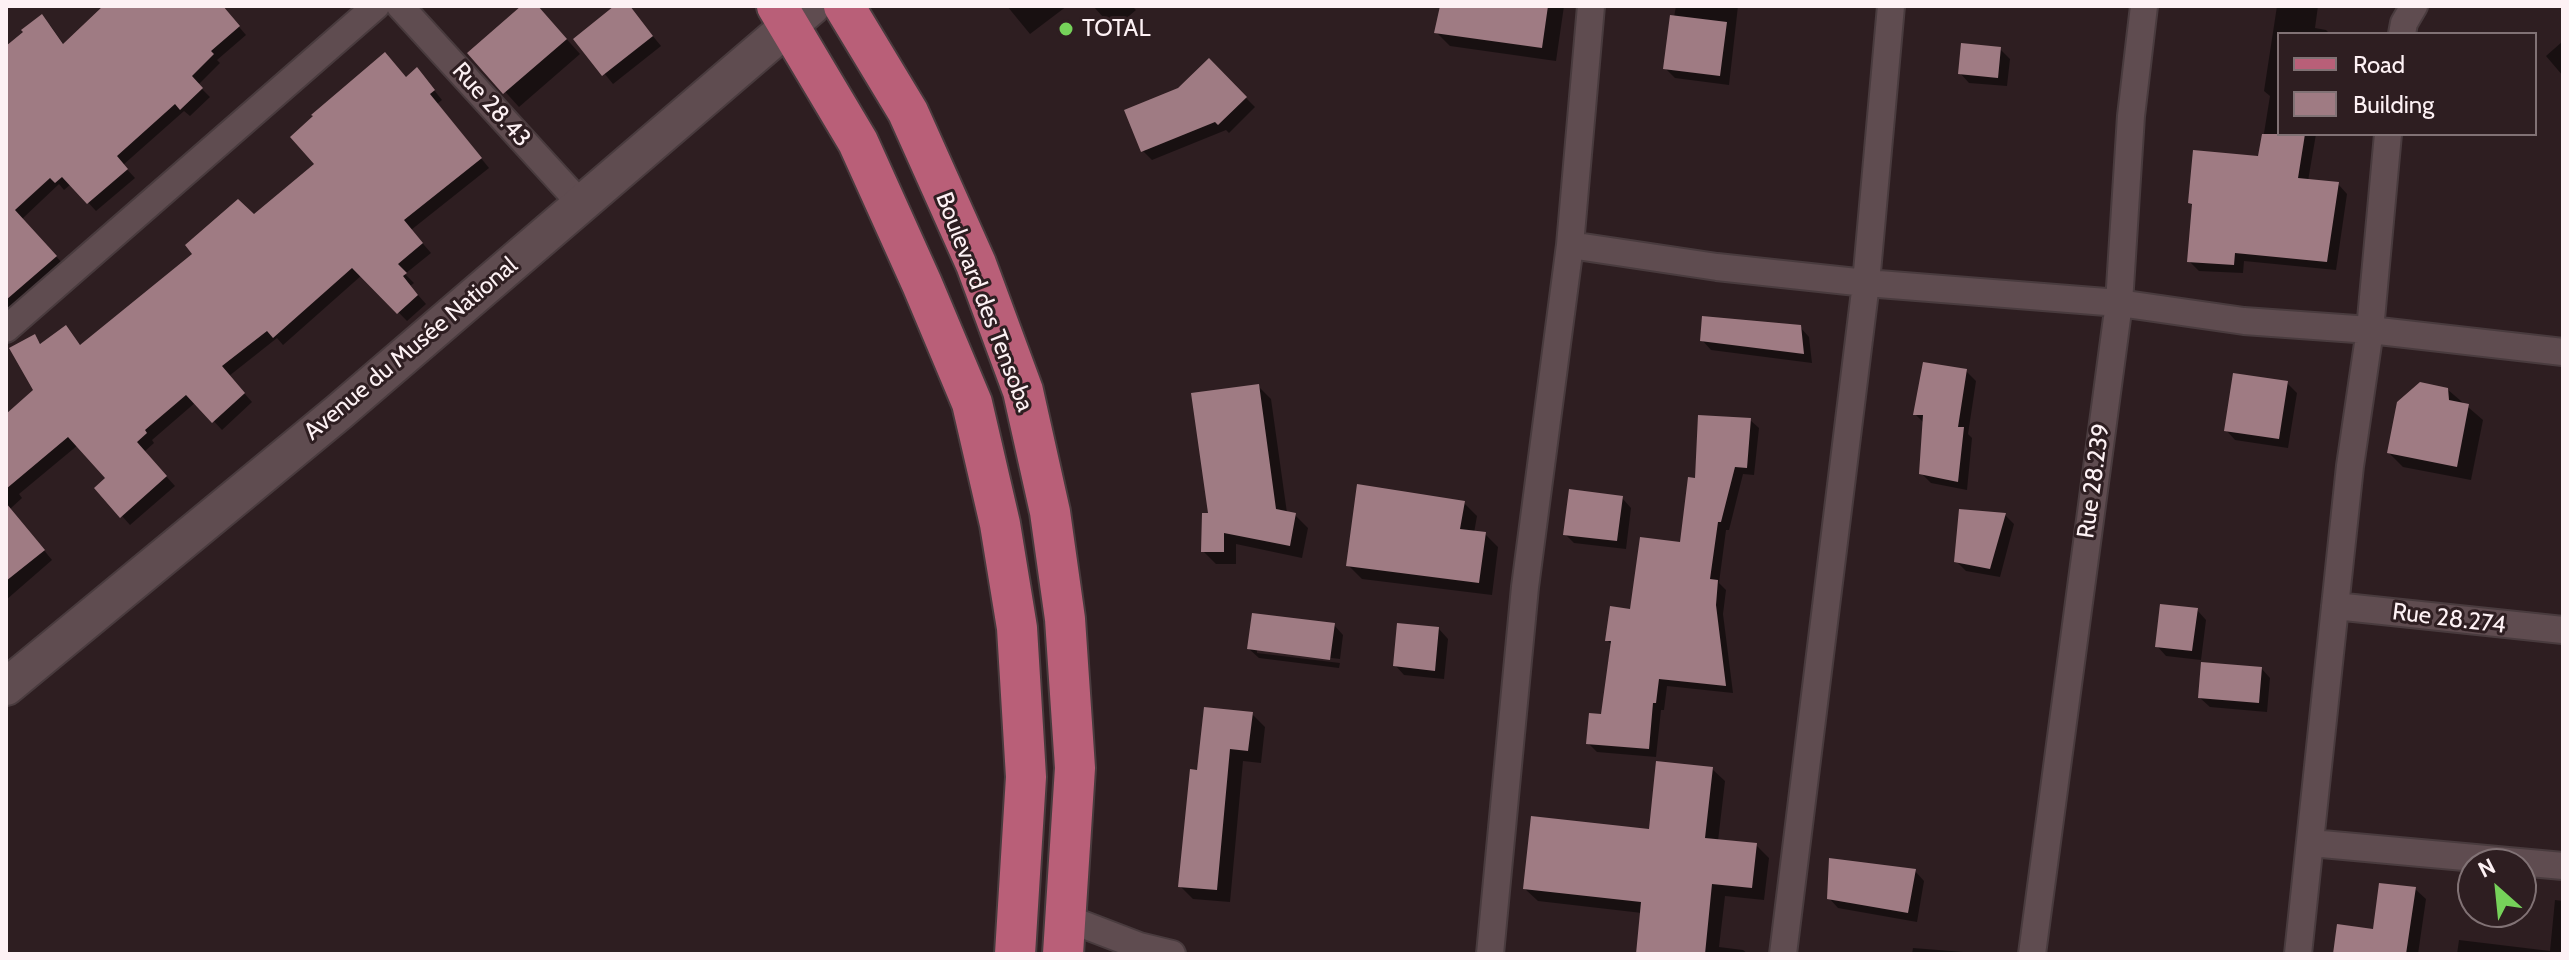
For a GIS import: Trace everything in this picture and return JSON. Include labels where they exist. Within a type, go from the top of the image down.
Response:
[{"type":"main road","name":"Boulevard des Tensoba","points":[[844,6],[908,112],[976,264],[1023,391],[1050,512],[1065,619],[1075,768],[1065,936]]},
{"type":"main road","name":"Boulevard des Tensoba","points":[[793,12],[858,142],[972,403],[1000,524],[1017,628],[1026,777],[1020,913],[1015,954]]},
{"type":"street","points":[[6,329],[376,6]]},
{"type":"street","name":"Rue 28.43","points":[[400,6],[581,204]]},
{"type":"street","points":[[1490,954],[1525,587],[1570,245],[1591,6]]},
{"type":"street","points":[[1783,954],[1866,283],[1891,6]]},
{"type":"street","name":"Rue 28.239","points":[[2032,954],[2119,303],[2131,116],[2144,6]]},
{"type":"street","points":[[2402,32],[2414,6]]},
{"type":"street","name":"Avenue du Musée National","points":[[6,687],[339,412],[581,204],[793,12]]},
{"type":"street","points":[[2298,954],[2350,466],[2370,330],[2388,136]]},
{"type":"street","points":[[1570,245],[1717,267],[1866,283],[2119,303],[2244,321],[2370,330],[2563,352]]},
{"type":"street","name":"Rue 28.274","points":[[2335,606],[2563,630]]},
{"type":"street","points":[[2311,843],[2563,866]]},
{"type":"street","points":[[1065,936],[1139,946],[1172,954]]},
{"type":"building","points":[[103,6],[223,6],[240,26],[211,51],[214,54],[192,76],[203,88],[180,110],[175,104],[117,156],[128,169],[87,204],[62,177],[55,183],[50,178],[15,210],[57,256],[6,300],[6,46],[42,14],[63,44]]},
{"type":"building","points":[[521,6],[538,6],[567,39],[503,94],[467,53]]},
{"type":"building","points":[[614,6],[630,6],[653,36],[602,76],[573,39]]},
{"type":"building","points":[[1440,6],[1548,6],[1542,48],[1434,33]]},
{"type":"building","points":[[1670,15],[1727,22],[1720,76],[1663,69]]},
{"type":"building","points":[[1961,43],[2001,47],[1998,78],[1958,74]]},
{"type":"building","points":[[385,52],[406,77],[417,67],[435,90],[430,94],[482,158],[404,220],[423,243],[398,264],[407,273],[403,276],[418,295],[397,314],[352,268],[273,338],[267,331],[222,366],[245,393],[212,423],[186,395],[145,430],[147,433],[137,442],[167,476],[120,518],[94,488],[105,478],[68,437],[6,489],[6,414],[33,390],[9,348],[35,334],[40,344],[66,325],[80,345],[192,254],[185,245],[238,199],[254,214],[314,164],[290,137]]},
{"type":"building","points":[[1209,58],[1247,97],[1218,125],[1215,122],[1141,152],[1124,110],[1178,88]]},
{"type":"building","points":[[2262,134],[2305,136],[2298,178],[2339,182],[2327,262],[2235,253],[2234,265],[2187,262],[2193,150],[2258,156]]},
{"type":"building","points":[[1702,316],[1801,325],[1804,354],[1700,341]]},
{"type":"building","points":[[1923,362],[1967,369],[1958,427],[1964,427],[1958,482],[1919,474],[1923,415],[1913,415]]},
{"type":"building","points":[[2233,373],[2288,381],[2279,439],[2224,431]]},
{"type":"building","points":[[2420,382],[2448,388],[2449,400],[2469,404],[2457,467],[2387,453],[2397,402]]},
{"type":"building","points":[[1259,384],[1276,509],[1296,513],[1290,546],[1224,533],[1224,552],[1201,552],[1202,513],[1208,513],[1191,393]]},
{"type":"building","points":[[1698,415],[1751,418],[1747,468],[1735,467],[1721,522],[1718,522],[1710,579],[1718,580],[1716,605],[1726,686],[1659,679],[1656,703],[1653,703],[1649,749],[1586,744],[1589,713],[1601,714],[1611,641],[1605,641],[1610,606],[1630,609],[1640,537],[1680,542],[1688,477],[1695,478]]},
{"type":"building","points":[[1357,484],[1465,501],[1460,529],[1486,532],[1479,583],[1346,566]]},
{"type":"building","points":[[1569,489],[1623,496],[1617,541],[1563,535]]},
{"type":"building","points":[[6,503],[45,550],[6,581]]},
{"type":"building","points":[[1959,509],[2006,513],[1990,569],[1954,562]]},
{"type":"building","points":[[2160,604],[2198,608],[2192,651],[2155,647]]},
{"type":"building","points":[[1252,613],[1335,623],[1330,660],[1247,649]]},
{"type":"building","points":[[1397,623],[1439,627],[1435,671],[1393,666]]},
{"type":"building","points":[[2201,662],[2262,667],[2259,703],[2198,698]]},
{"type":"building","points":[[1204,707],[1253,712],[1248,751],[1230,749],[1217,890],[1178,887],[1190,769],[1197,770]]},
{"type":"building","points":[[1656,761],[1713,767],[1705,838],[1757,843],[1752,888],[1712,884],[1705,954],[1636,954],[1641,902],[1523,889],[1531,816],[1649,829]]},
{"type":"building","points":[[1829,858],[1916,869],[1908,913],[1827,899]]},
{"type":"building","points":[[2379,883],[2416,887],[2406,954],[2333,954],[2337,924],[2373,929]]},
{"type":"place","name":"TOTAL","points":[[1066,29]]}]
